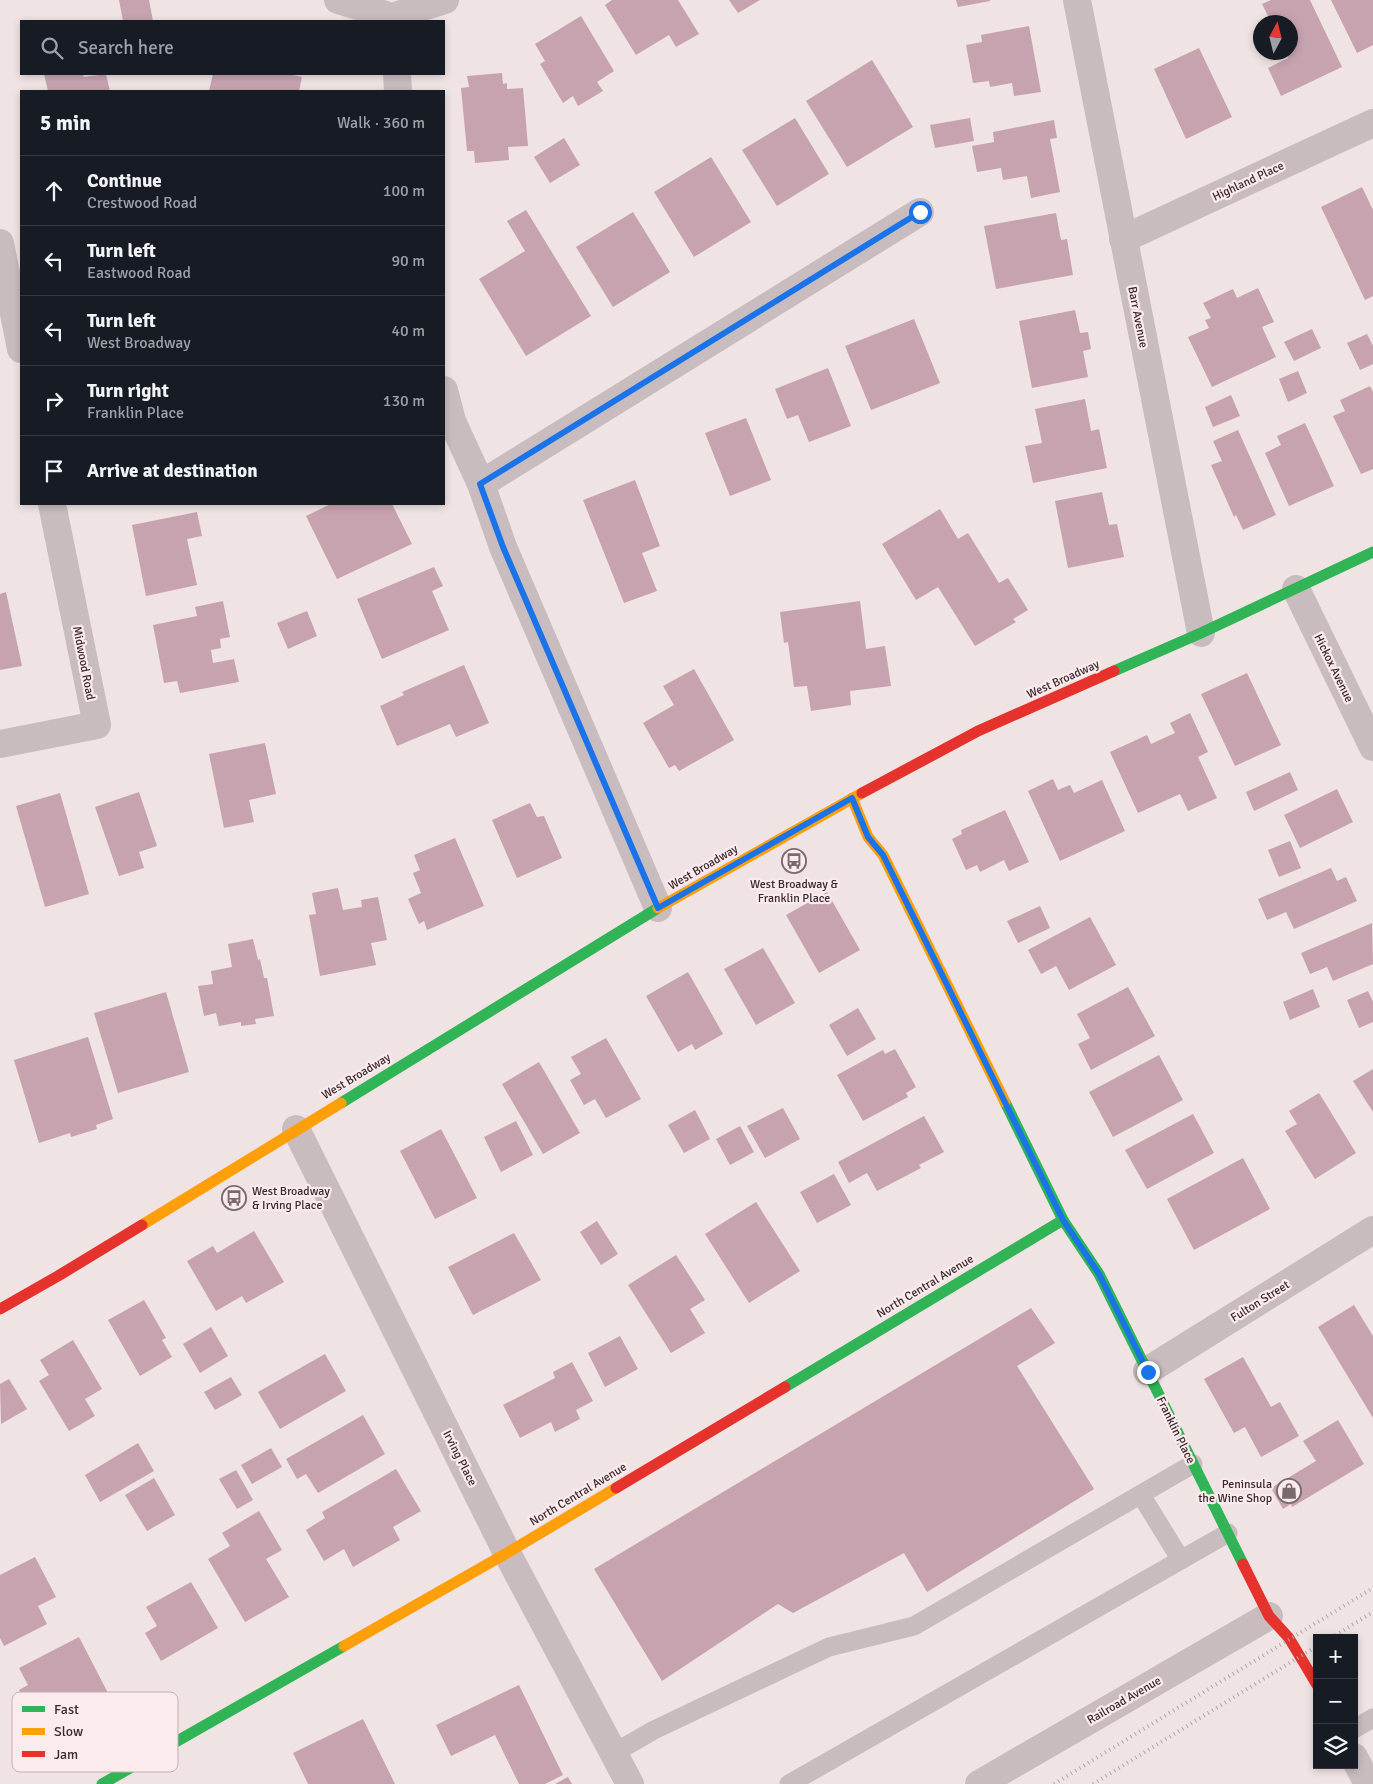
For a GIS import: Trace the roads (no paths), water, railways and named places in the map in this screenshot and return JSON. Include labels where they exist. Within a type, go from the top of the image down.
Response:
[{"type":"street","points":[[338,0],[392,13],[445,0]]},
{"type":"street","name":"Barr Avenue","points":[[1077,0],[1201,633]]},
{"type":"street","points":[[397,75],[398,90]]},
{"type":"street","name":"Highland Place","points":[[1123,239],[1373,123]]},
{"type":"street","points":[[480,484],[920,212]]},
{"type":"street","points":[[0,243],[20,344]]},
{"type":"street","points":[[445,394],[452,421],[480,484],[503,547],[658,908]]},
{"type":"street","name":"Midwood Road","points":[[0,744],[97,725],[52,505]]},
{"type":"street","name":"West Broadway","points":[[0,1309],[58,1276],[658,908],[852,798],[978,731],[1201,633],[1373,552]]},
{"type":"street","name":"Hickox Avenue","points":[[1296,589],[1373,747]]},
{"type":"street","name":"Franklin Place","points":[[852,798],[868,837],[883,855],[1063,1220],[1099,1274],[1269,1616],[1289,1638],[1313,1679]]},
{"type":"street","name":"Irving Place","points":[[296,1129],[507,1553],[630,1784]]},
{"type":"street","name":"North Central Avenue","points":[[178,1741],[507,1553],[1063,1220]]},
{"type":"street","name":"Fulton Street","points":[[1148,1372],[1373,1230]]},
{"type":"street","name":"Railroad Avenue","points":[[979,1784],[1269,1616]]},
{"type":"street","points":[[1358,1765],[1368,1784]]},
{"type":"street","name":"North Central Avenue","points":[[102,1784],[123,1772]]},
{"type":"lane","points":[[614,1753],[654,1730],[829,1647],[914,1626],[1193,1464]]},
{"type":"lane","points":[[1141,1494],[1181,1560]]},
{"type":"lane","points":[[788,1784],[1228,1533]]},
{"type":"lane","points":[[1358,1727],[1373,1718]]},
{"type":"railway","points":[[1054,1784],[1373,1588]]},
{"type":"railway","points":[[1337,1634],[1373,1612]]},
{"type":"railway","points":[[1093,1784],[1313,1648]]},
{"type":"place","name":"West Broadway & Franklin Place","points":[[794,861]]},
{"type":"place","name":"West Broadway & Irving Place","points":[[234,1198]]},
{"type":"place","name":"Peninsula the Wine Shop","points":[[1289,1491]]}]
